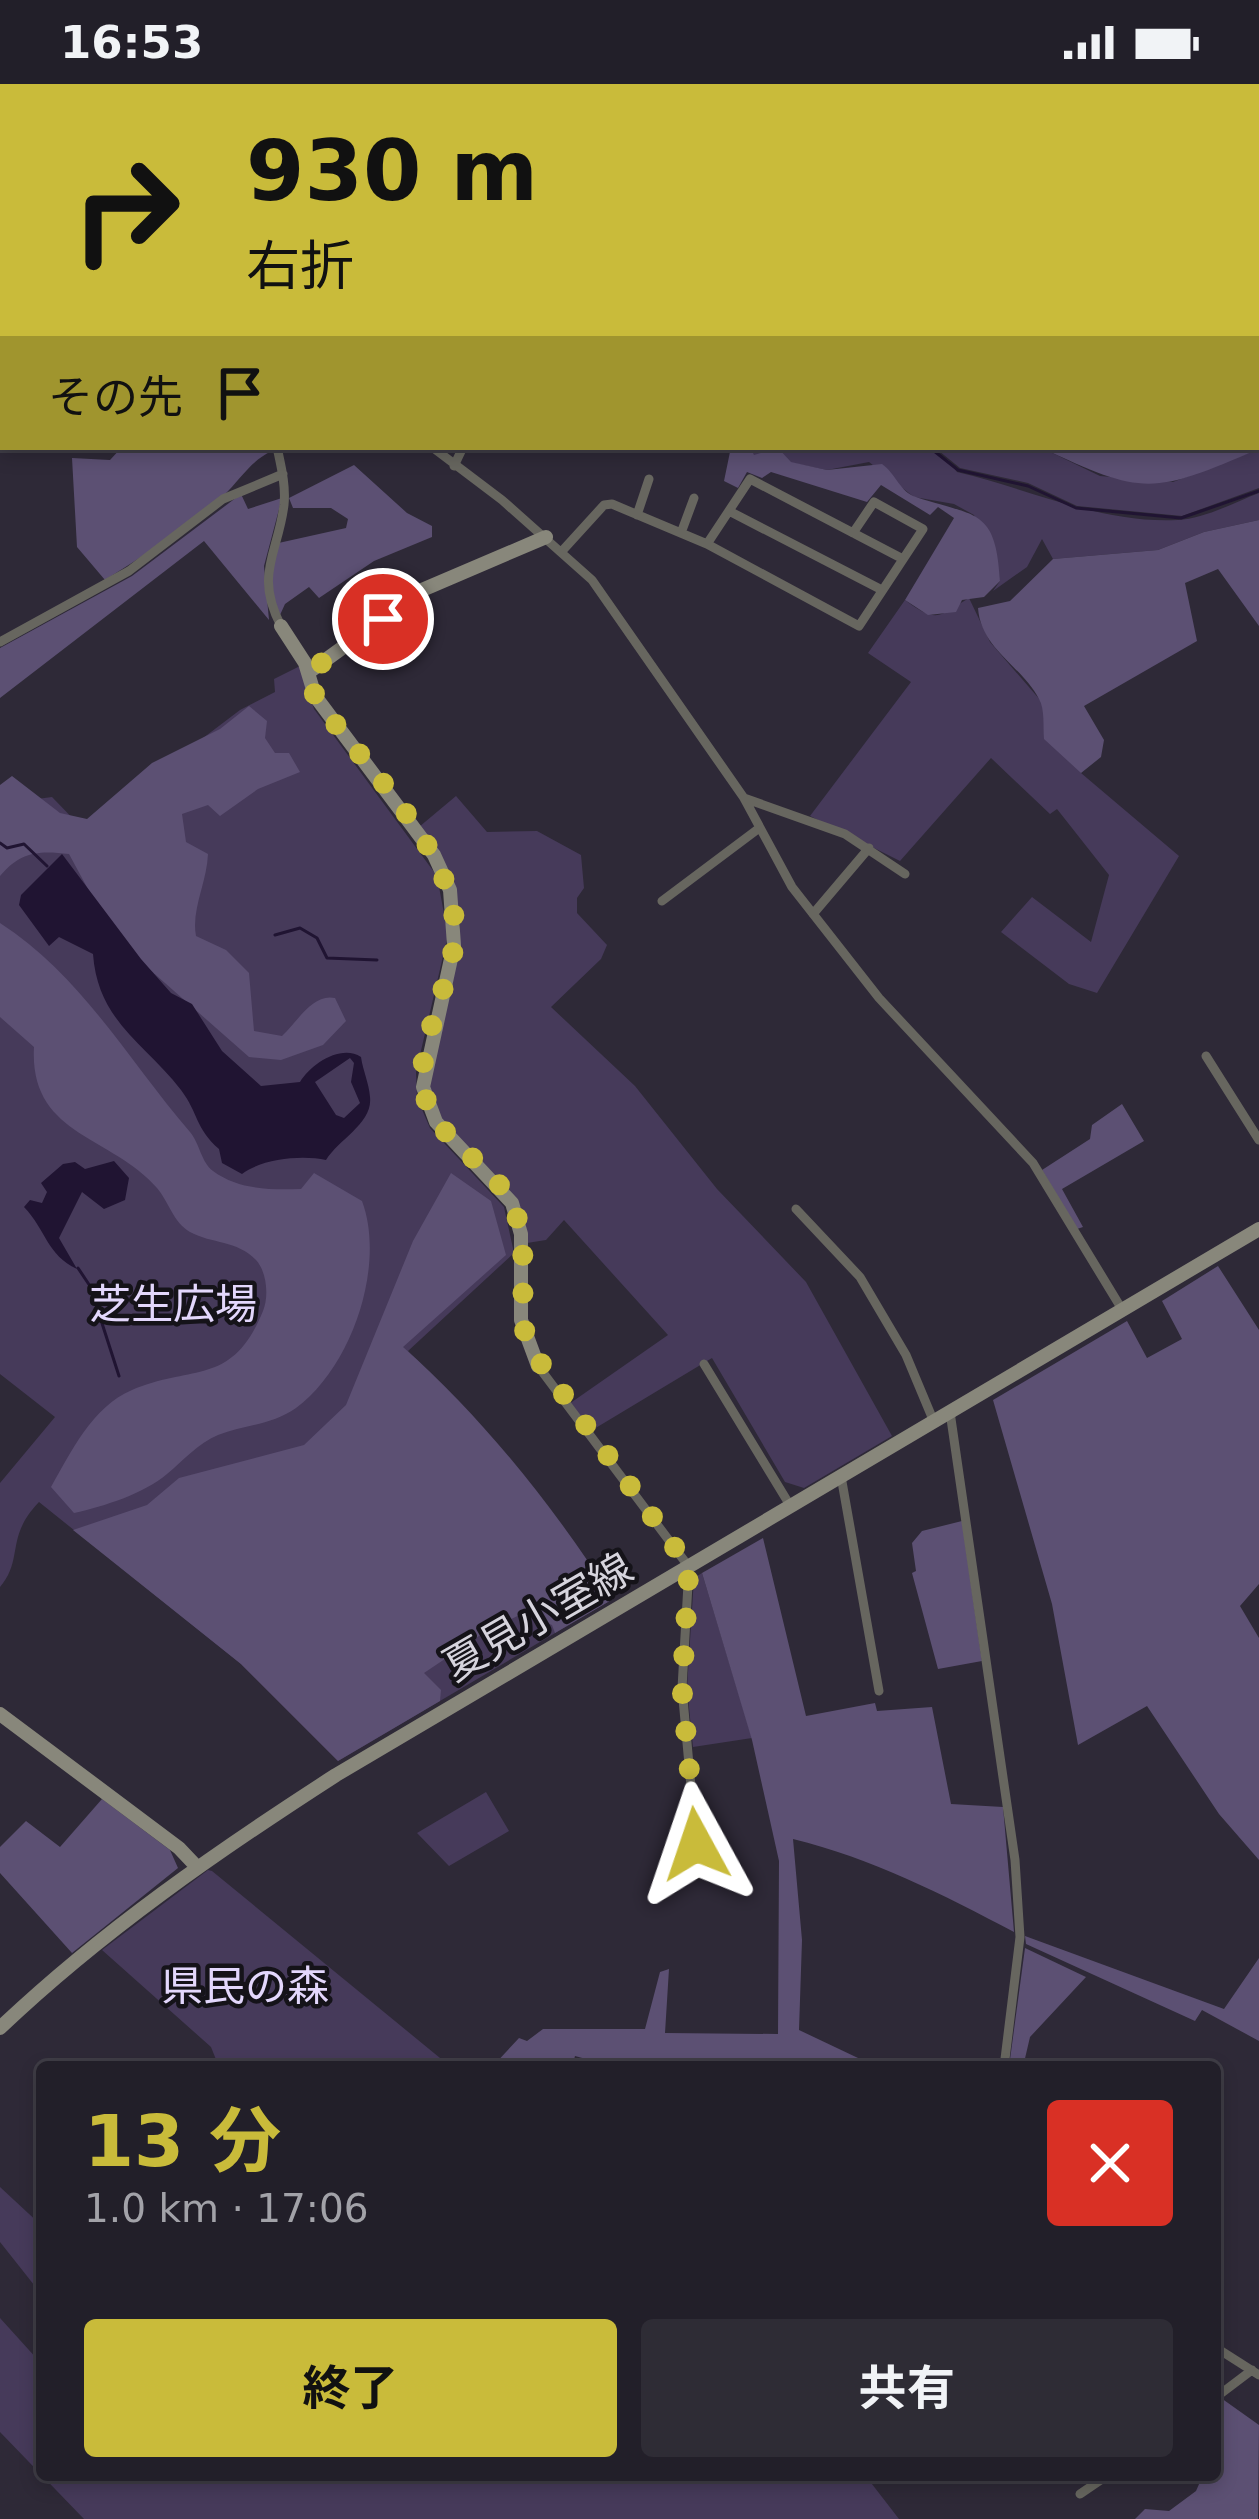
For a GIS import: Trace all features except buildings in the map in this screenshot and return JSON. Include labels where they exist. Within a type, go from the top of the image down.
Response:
[{"type":"main road","points":[[309,672],[422,590],[546,537]]},
{"type":"main road","points":[[281,626],[309,672],[315,696],[434,855],[450,890],[454,945],[423,1087],[436,1122],[512,1203],[521,1234],[521,1319],[538,1366]]},
{"type":"main road","name":"夏見小室線","points":[[0,2028],[61,1973],[197,1867],[395,1739],[1259,1229]]},
{"type":"main road","points":[[0,1714],[179,1848],[197,1867]]},
{"type":"street","points":[[278,450],[283,474],[282,514],[266,566],[268,593],[281,626]]},
{"type":"street","points":[[435,450],[563,550],[592,580],[744,798],[758,829],[813,914],[879,998],[1033,1163],[1123,1311]]},
{"type":"street","points":[[454,466],[462,450]]},
{"type":"street","points":[[0,641],[129,571],[223,499],[283,474]]},
{"type":"street","points":[[707,544],[750,478],[902,560]]},
{"type":"street","points":[[638,515],[650,479]]},
{"type":"street","points":[[681,533],[694,498]]},
{"type":"street","points":[[563,550],[604,505],[707,544],[859,626],[923,529],[874,502],[853,532]]},
{"type":"street","points":[[729,511],[882,590]]},
{"type":"street","points":[[744,798],[811,820],[868,848],[905,874]]},
{"type":"street","points":[[662,901],[758,829]]},
{"type":"street","points":[[813,914],[868,848]]},
{"type":"street","points":[[1206,1056],[1259,1140]]},
{"type":"street","points":[[796,1209],[860,1277],[907,1354],[934,1422]]},
{"type":"street","points":[[704,1364],[790,1507]]},
{"type":"street","points":[[538,1366],[689,1567],[682,1688],[699,1874]]},
{"type":"street","points":[[950,1412],[1015,1860],[1020,1937],[1005,2061]]},
{"type":"street","points":[[842,1476],[879,1691]]},
{"type":"street","points":[[1221,2351],[1256,2373],[1221,2394]]},
{"type":"street","points":[[1080,2494],[1099,2481]]},
{"type":"green space","points":[[751,450],[930,450],[948,460],[957,472],[1121,517],[1198,517],[1259,493],[1259,520],[1204,532],[1158,550],[1053,559],[1042,539],[1027,567],[993,591],[1000,581],[974,515],[954,504],[914,497],[869,462],[827,470],[753,455]]},
{"type":"green space","points":[[938,450],[1046,450],[1100,476],[1173,482],[1259,450],[1259,488],[1182,516],[1077,506],[1028,483],[960,468]]},
{"type":"green space","points":[[969,598],[990,642],[1041,701],[1081,773],[1179,856],[1097,993],[1069,984],[1001,932],[1032,897],[1091,942],[1109,875],[1057,809],[1050,814],[991,758],[900,861],[810,816],[911,682],[868,653],[905,600],[925,613],[939,615]]},
{"type":"green space","name":"芝生広場","points":[[300,666],[314,709],[437,876],[448,935],[416,1072],[417,1098],[430,1128],[504,1207],[514,1253],[408,1351],[517,1470],[613,1599],[338,1761],[241,1664],[39,1502],[22,1526],[0,1587],[0,1483],[55,1417],[0,1374],[0,804],[52,797],[83,829],[240,710],[275,692],[274,679]]},
{"type":"green space","points":[[456,796],[487,832],[537,831],[581,855],[584,888],[577,898],[577,913],[607,945],[601,959],[551,1007],[635,1086],[717,1189],[806,1282],[892,1436],[804,1488],[785,1482],[712,1358],[589,1432],[569,1404],[668,1335],[564,1220],[546,1240],[527,1243],[509,1189],[441,1120],[427,1086],[460,925],[450,872],[419,827]]},
{"type":"green space","points":[[702,1573],[752,1738],[693,1747],[687,1688],[694,1578]]},
{"type":"green space","points":[[486,1792],[509,1831],[449,1866],[417,1833]]},
{"type":"green space","name":"県民の森","points":[[212,1871],[444,2061],[217,2061],[211,2047],[102,1950]]},
{"type":"green space","points":[[0,2187],[36,2220],[36,2287],[0,2242]]},
{"type":"green space","points":[[0,2318],[36,2358],[36,2469],[0,2432]]},
{"type":"green space","points":[[47,2481],[870,2481],[899,2519],[84,2519]]},
{"type":"shaded area","points":[[119,450],[272,450],[195,519],[105,580],[77,547],[72,458],[110,460]]},
{"type":"shaded area","points":[[730,450],[752,450],[754,455],[780,450],[791,462],[827,470],[882,464],[911,495],[979,519],[993,539],[1000,581],[984,597],[962,600],[956,612],[928,615],[905,600],[954,518],[938,507],[930,515],[881,485],[867,502],[771,472],[762,478],[747,472],[738,488],[724,481]]},
{"type":"shaded area","points":[[1047,450],[1257,450],[1171,481],[1149,484],[1104,475]]},
{"type":"shaded area","points":[[354,465],[407,513],[432,526],[432,537],[374,561],[319,598],[309,587],[285,604],[280,615],[271,592],[274,544],[346,528],[348,519],[331,508],[293,508],[289,498]]},
{"type":"shaded area","points":[[241,494],[248,509],[282,498],[264,566],[269,620],[204,541],[0,698],[0,648],[132,576]]},
{"type":"shaded area","points":[[1259,520],[1259,626],[1218,569],[1185,583],[1197,641],[1084,706],[1104,740],[1101,757],[1081,773],[1044,739],[1039,699],[986,635],[978,608],[1010,601],[1053,559],[1158,550],[1204,532]]},
{"type":"shaded area","points":[[249,706],[267,721],[265,738],[275,753],[289,753],[300,772],[258,789],[220,816],[208,805],[182,814],[186,842],[208,854],[196,936],[226,950],[249,973],[254,1031],[282,1036],[313,1004],[327,998],[335,998],[346,1021],[323,1045],[281,1060],[249,1057],[115,939],[69,854],[30,855],[0,876],[0,785],[12,776],[60,813],[87,819],[152,763],[220,729]]},
{"type":"shaded area","points":[[62,854],[141,959],[171,993],[192,1004],[222,1051],[261,1086],[300,1082],[336,1054],[361,1057],[370,1106],[361,1123],[326,1160],[283,1159],[242,1174],[222,1163],[219,1149],[205,1134],[181,1090],[114,1015],[97,977],[93,954],[59,937],[49,946],[19,905],[21,895]],"holes":[[[350,1058],[354,1063],[351,1082],[360,1103],[344,1118],[336,1115],[315,1082]]]},
{"type":"shaded area","points":[[0,923],[80,993],[190,1132],[213,1171],[244,1185],[278,1189],[301,1189],[314,1173],[362,1201],[368,1227],[370,1255],[359,1313],[348,1341],[316,1390],[287,1414],[211,1438],[147,1488],[74,1513],[51,1487],[94,1419],[132,1390],[224,1363],[251,1335],[263,1311],[266,1285],[260,1265],[249,1254],[184,1228],[157,1188],[138,1170],[76,1131],[45,1099],[36,1076],[34,1047],[0,1017]]},
{"type":"shaded area","points":[[1122,1104],[1144,1141],[1062,1189],[1083,1227],[1077,1229],[1042,1170],[1090,1139],[1092,1125]]},
{"type":"shaded area","points":[[114,1161],[129,1178],[125,1200],[104,1209],[82,1192],[59,1238],[77,1269],[53,1249],[24,1207],[30,1200],[42,1203],[47,1192],[41,1183],[63,1164],[75,1162],[85,1169]]},
{"type":"shaded area","points":[[451,1173],[491,1201],[506,1255],[403,1347],[516,1466],[613,1599],[555,1633],[552,1625],[524,1613],[488,1630],[424,1673],[441,1690],[440,1701],[338,1761],[241,1664],[73,1530],[147,1505],[179,1478],[304,1445],[346,1405],[413,1241]]},
{"type":"shaded area","points":[[1218,1266],[1259,1330],[1259,1584],[1240,1606],[1259,1638],[1259,1860],[1219,1814],[1147,1706],[1078,1745],[1052,1604],[993,1400],[1127,1321],[1147,1358],[1182,1339],[1162,1301]]},
{"type":"shaded area","points":[[962,1521],[982,1661],[938,1669],[912,1573],[916,1571],[912,1543],[922,1531]]},
{"type":"shaded area","points":[[763,1538],[806,1716],[875,1703],[877,1711],[932,1707],[951,1804],[1003,1807],[1014,1932],[879,1867],[793,1839],[802,1940],[799,2030],[864,2061],[593,2061],[575,2056],[574,2061],[498,2061],[519,2038],[527,2041],[543,2029],[645,2029],[660,1972],[669,1969],[665,2033],[778,2034],[779,1861],[752,1740],[702,1573]]},
{"type":"shaded area","points":[[102,1799],[170,1850],[178,1868],[72,1953],[0,1873],[0,1847],[26,1821],[60,1847]]},
{"type":"shaded area","points":[[1025,1936],[1224,2009],[1259,1958],[1259,2041],[1202,2010],[1195,2021],[1026,1944]]},
{"type":"shaded area","points":[[1025,1948],[1086,1977],[1030,2037],[1024,2061],[1010,2061]]},
{"type":"shaded area","points":[[1221,2398],[1259,2425],[1258,2519],[1135,2519],[1145,2509],[1169,2511],[1196,2491],[1200,2481],[1221,2481]]},
{"type":"waterway","points":[[933,450],[958,470],[1028,486],[1076,508],[1181,518],[1259,491]]},
{"type":"waterway","points":[[0,843],[7,848],[24,844],[47,866]]},
{"type":"waterway","points":[[275,935],[300,928],[317,938],[327,958],[377,960]]},
{"type":"waterway","points":[[78,1268],[90,1286],[119,1376]]},
{"type":"route","points":[[383,619],[309,672],[315,696],[434,855],[450,890],[454,945],[422,1072],[423,1087],[436,1122],[512,1203],[521,1234],[519,1292],[527,1344],[538,1366],[689,1567],[682,1688],[696,1844]]}]
